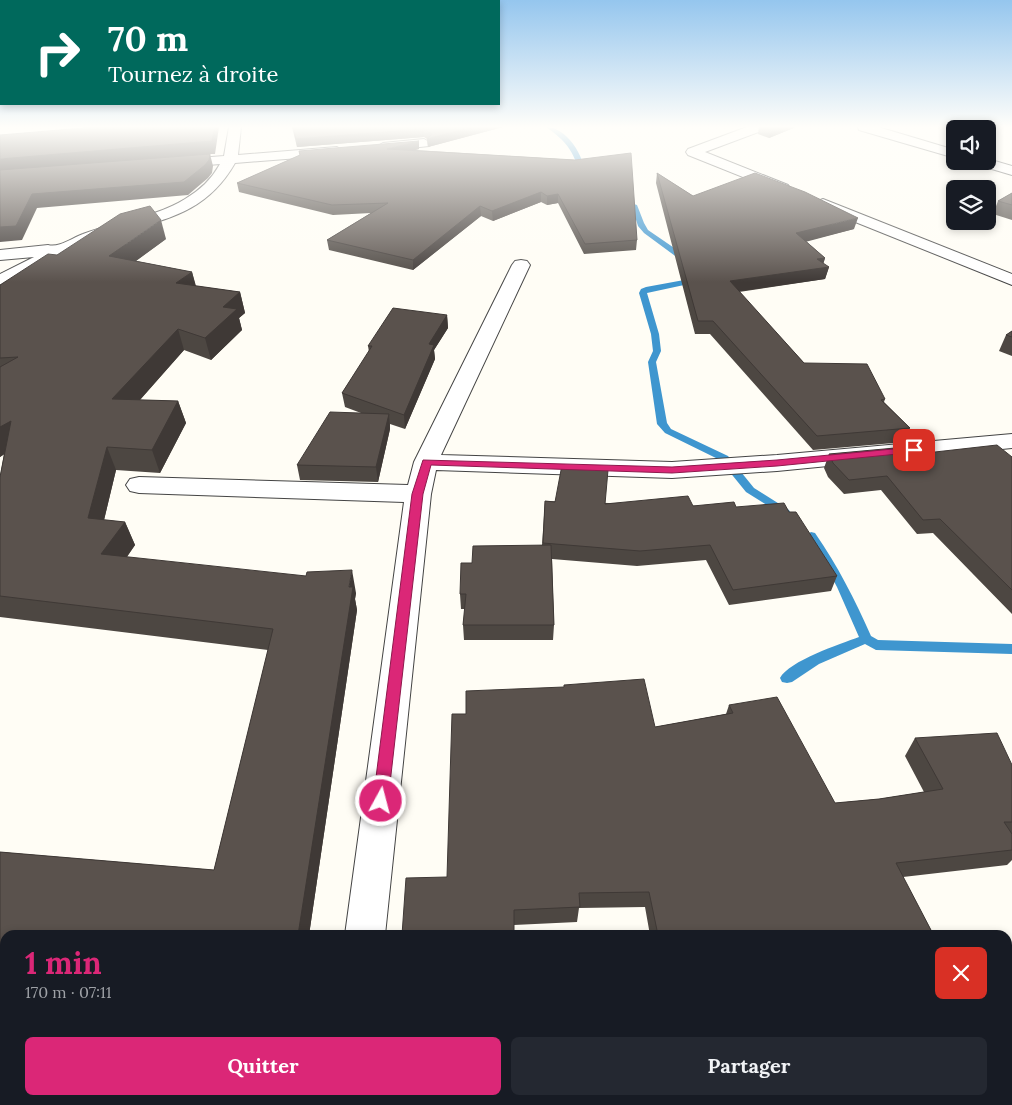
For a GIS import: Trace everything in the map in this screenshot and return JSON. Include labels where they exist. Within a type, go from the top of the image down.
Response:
[{"type":"street","points":[[0,281],[94,236],[153,219],[182,207],[212,189],[218,179]]},
{"type":"street","points":[[758,179],[794,193]]},
{"type":"street","points":[[812,200],[1012,280]]},
{"type":"street","points":[[0,255],[66,248]]},
{"type":"street","points":[[366,930],[418,494],[426,462],[521,265]]},
{"type":"street","points":[[426,462],[672,470],[777,463],[1012,441]]},
{"type":"street","points":[[140,485],[418,494]]},
{"type":"building","points":[[0,179],[188,179],[184,182],[32,194],[16,226],[0,227]]},
{"type":"building","points":[[247,179],[633,179],[637,240],[585,244],[558,194],[547,196],[541,192],[492,211],[480,206],[413,260],[327,240],[388,203],[332,205],[237,183]]},
{"type":"building","points":[[659,179],[666,179],[693,196],[740,179],[770,179],[805,192],[858,218],[796,233],[825,258],[817,259],[829,267],[730,281],[804,363],[867,364],[885,399],[881,400],[910,428],[817,436],[713,321],[698,321]]},
{"type":"building","points":[[1012,193],[1012,205],[998,201]]},
{"type":"building","points":[[150,206],[161,220],[109,256],[192,272],[176,283],[240,292],[223,307],[237,309],[205,338],[178,329],[112,399],[178,401],[152,450],[107,447],[88,518],[125,522],[101,554],[306,576],[307,572],[352,570],[349,587],[353,587],[299,930],[0,930],[0,852],[214,870],[273,629],[0,596],[0,477],[11,421],[0,427],[0,367],[18,357],[0,358],[0,285],[48,254],[57,255],[120,214]]},
{"type":"building","points":[[393,308],[447,315],[429,344],[434,345],[404,415],[342,393],[372,346],[368,346]]},
{"type":"building","points":[[1012,331],[1012,337],[1006,335]]},
{"type":"building","points":[[330,412],[389,414],[376,467],[297,465]]},
{"type":"building","points":[[928,445],[935,452],[997,445],[1012,457],[1012,590],[940,519],[923,520],[887,476],[849,480],[833,463],[829,454]]},
{"type":"building","points":[[562,465],[608,470],[605,504],[688,496],[693,506],[734,502],[736,507],[784,503],[789,512],[796,512],[837,576],[733,590],[710,545],[640,551],[543,543],[545,501],[555,502]]},
{"type":"building","points":[[551,545],[554,625],[463,625],[466,594],[460,594],[461,563],[472,563],[473,546]]},
{"type":"building","points":[[644,679],[655,727],[733,713],[729,705],[777,697],[835,803],[879,799],[943,789],[915,738],[997,733],[1012,765],[1012,822],[1004,822],[1012,834],[1012,850],[896,863],[931,930],[657,930],[649,892],[579,893],[580,907],[514,910],[514,930],[402,930],[406,878],[447,877],[452,714],[466,714],[466,691],[564,687],[564,685]]},
{"type":"waterway","points":[[620,200],[635,206],[640,223],[646,232],[685,259]]},
{"type":"waterway","points":[[695,280],[649,289],[643,293],[655,334],[657,351],[652,362],[662,424],[668,431],[724,458],[750,490],[785,512]]},
{"type":"waterway","points":[[811,536],[826,557],[843,587],[866,639]]},
{"type":"waterway","points":[[787,678],[815,660],[866,639]]},
{"type":"waterway","points":[[866,639],[876,645],[1012,649]]},
{"type":"route","points":[[381,801],[418,494],[426,462],[672,470],[777,463],[914,450]]}]
